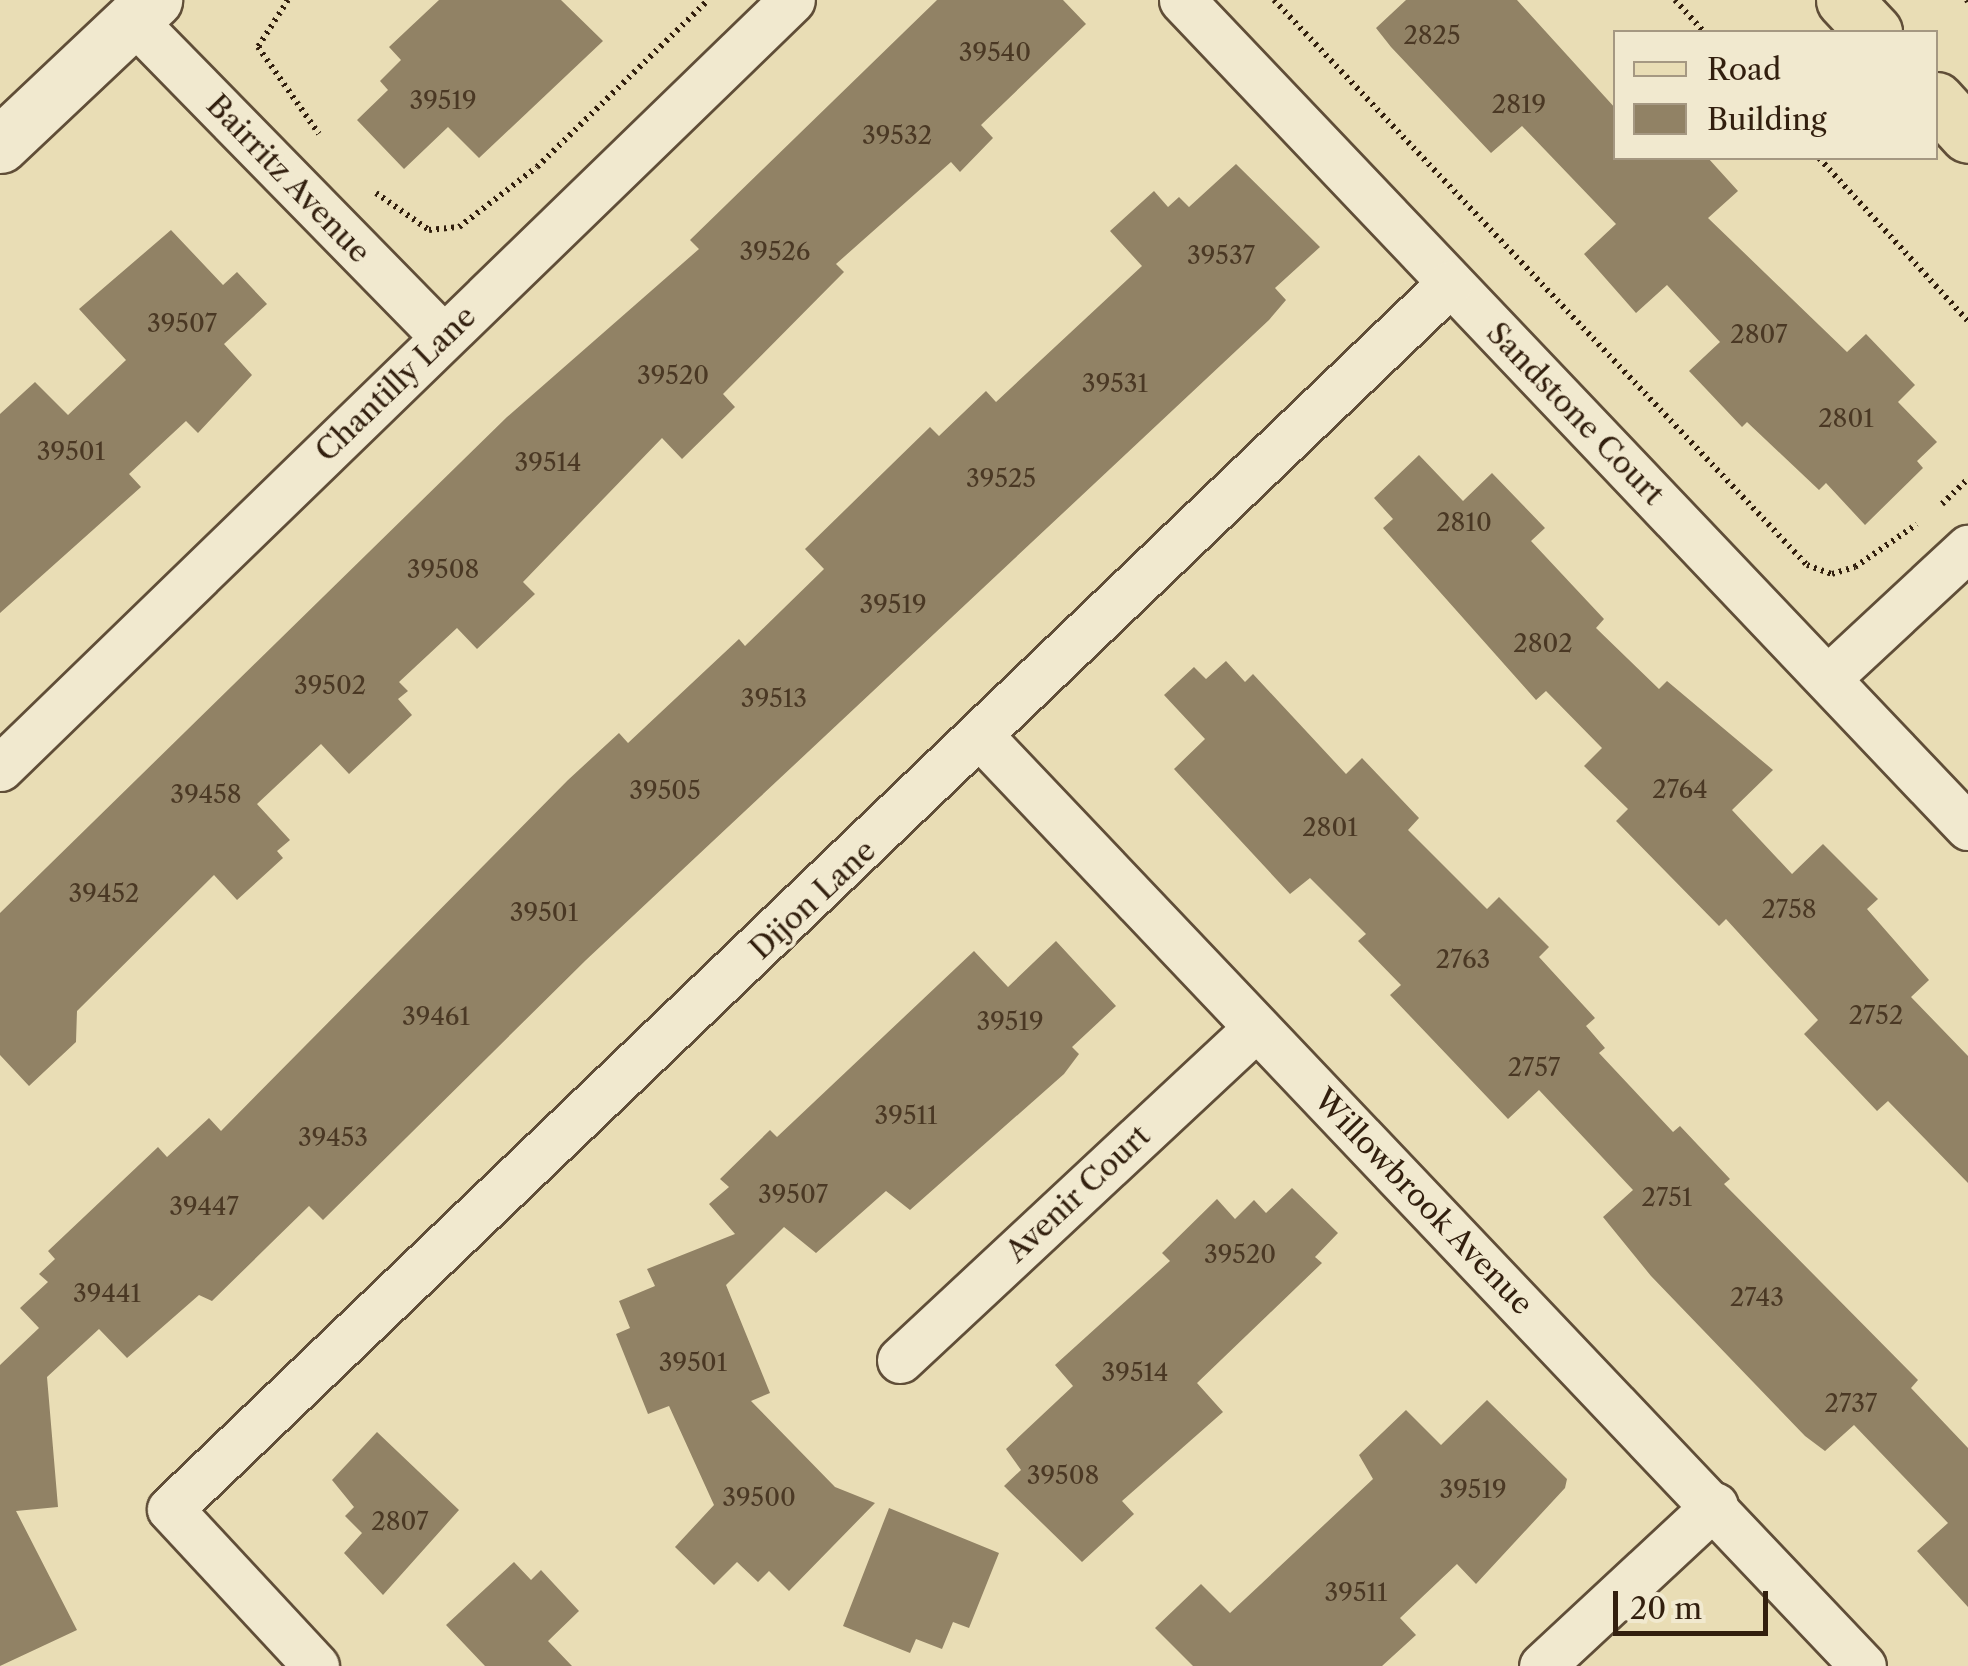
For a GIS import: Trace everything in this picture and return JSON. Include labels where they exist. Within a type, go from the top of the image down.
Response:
[{"type":"main road","points":[[1844,0],[1872,30]]},
{"type":"main road","points":[[1938,102],[1968,135]]},
{"type":"street","name":"Chantilly Lane","points":[[0,768],[792,0]]},
{"type":"street","name":"Sandstone Court","points":[[1182,0],[1968,827]]},
{"type":"street","name":"Bairritz Avenue","points":[[144,10],[444,337]]},
{"type":"street","points":[[0,145],[144,10]]},
{"type":"street","name":"Dijon Lane","points":[[316,1666],[170,1509],[983,738],[1449,284]]},
{"type":"street","points":[[1829,677],[1968,548]]},
{"type":"street","name":"Willowbrook Avenue","points":[[983,738],[1863,1666]]},
{"type":"street","name":"Avenir Court","points":[[900,1360],[1256,1028]]},
{"type":"street","points":[[1542,1666],[1715,1506]]},
{"type":"path","points":[[288,0],[258,48],[270,75],[330,146]]},
{"type":"path","points":[[366,184],[429,230],[459,227],[537,166],[708,0]]},
{"type":"path","points":[[1274,0],[1807,565],[1832,574],[1855,567],[1968,478]]},
{"type":"path","points":[[1674,0],[1702,30]]},
{"type":"path","points":[[1821,160],[1968,321]]},
{"type":"building","points":[[439,0],[561,0],[603,41],[479,158],[448,127],[404,169],[357,120],[388,90],[380,81],[401,60],[389,47]]},
{"type":"building","points":[[937,0],[1063,0],[1086,24],[981,125],[993,138],[960,172],[951,162],[836,264],[844,272],[723,394],[735,407],[682,459],[662,438],[523,582],[535,594],[477,649],[457,628],[399,682],[408,691],[398,699],[412,715],[349,774],[321,744],[257,804],[290,840],[277,851],[283,858],[237,900],[214,875],[77,1011],[76,1042],[29,1086],[0,1055],[0,913],[507,417],[699,249],[690,240]]},
{"type":"building","points":[[1406,0],[1517,0],[1613,106],[1613,160],[1710,160],[1738,191],[1708,218],[1847,352],[1866,334],[1915,385],[1898,402],[1937,442],[1917,461],[1923,468],[1865,525],[1826,483],[1819,490],[1747,422],[1742,427],[1689,371],[1720,342],[1667,285],[1636,313],[1584,254],[1616,224],[1522,126],[1491,153],[1376,28]]},
{"type":"building","points":[[1236,164],[1320,247],[1275,288],[1286,300],[1269,320],[586,960],[323,1220],[309,1206],[212,1301],[199,1295],[127,1358],[99,1329],[47,1377],[58,1507],[16,1511],[77,1630],[0,1666],[0,1365],[39,1328],[20,1308],[48,1282],[39,1274],[55,1259],[48,1251],[158,1147],[167,1157],[209,1118],[221,1131],[568,780],[619,733],[628,743],[739,639],[745,646],[824,569],[805,549],[930,427],[939,436],[986,391],[996,402],[1142,266],[1110,231],[1154,191],[1168,207],[1179,197],[1189,207]]},
{"type":"building","points":[[171,230],[223,285],[237,272],[267,304],[224,344],[252,375],[198,433],[186,421],[129,474],[141,487],[0,613],[0,414],[35,382],[68,415],[126,360],[79,309]]},
{"type":"building","points":[[1419,455],[1463,501],[1492,473],[1545,528],[1531,541],[1604,619],[1596,628],[1659,689],[1667,681],[1773,770],[1732,810],[1792,874],[1823,844],[1878,899],[1867,909],[1929,980],[1911,997],[1968,1056],[1968,1183],[1888,1101],[1877,1111],[1804,1034],[1818,1020],[1726,919],[1719,926],[1616,821],[1628,809],[1584,766],[1602,748],[1546,691],[1536,700],[1383,528],[1393,519],[1374,498]]},
{"type":"building","points":[[1226,661],[1245,682],[1253,674],[1346,774],[1362,758],[1419,818],[1408,830],[1487,909],[1499,897],[1549,947],[1539,957],[1595,1018],[1586,1026],[1605,1048],[1599,1053],[1673,1132],[1680,1126],[1730,1179],[1724,1184],[1918,1380],[1911,1388],[1968,1448],[1968,1607],[1917,1551],[1948,1523],[1854,1425],[1825,1451],[1805,1436],[1651,1276],[1603,1217],[1633,1190],[1539,1090],[1508,1119],[1390,995],[1401,985],[1358,941],[1366,934],[1310,878],[1290,894],[1174,769],[1205,739],[1164,695],[1194,667],[1206,679]]},
{"type":"building","points":[[1056,941],[1116,1006],[1072,1047],[1079,1054],[1064,1074],[910,1210],[886,1191],[816,1253],[784,1227],[726,1285],[770,1393],[751,1401],[835,1487],[875,1503],[789,1591],[769,1571],[758,1582],[737,1562],[714,1585],[675,1547],[714,1505],[669,1406],[648,1414],[616,1334],[630,1328],[619,1301],[655,1286],[647,1269],[735,1234],[709,1204],[729,1187],[720,1179],[770,1130],[777,1137],[974,951],[1008,987]]},
{"type":"building","points":[[1292,1188],[1338,1233],[1315,1257],[1322,1263],[1197,1383],[1223,1412],[1122,1501],[1134,1514],[1082,1562],[1004,1486],[1021,1470],[1006,1449],[1073,1386],[1055,1365],[1170,1261],[1162,1253],[1217,1199],[1235,1219],[1254,1200],[1266,1213]]},
{"type":"building","points":[[1487,1400],[1567,1479],[1565,1488],[1476,1584],[1457,1564],[1400,1618],[1416,1635],[1382,1666],[1193,1666],[1155,1628],[1201,1584],[1230,1613],[1373,1479],[1359,1455],[1406,1410],[1441,1445]]},
{"type":"building","points":[[377,1432],[459,1510],[383,1595],[344,1553],[362,1533],[345,1516],[354,1507],[332,1480]]},
{"type":"building","points":[[889,1508],[999,1553],[969,1628],[953,1622],[942,1649],[916,1639],[910,1653],[843,1626]]},
{"type":"building","points":[[514,1562],[531,1580],[541,1570],[579,1611],[548,1641],[572,1666],[485,1666],[446,1625]]}]
